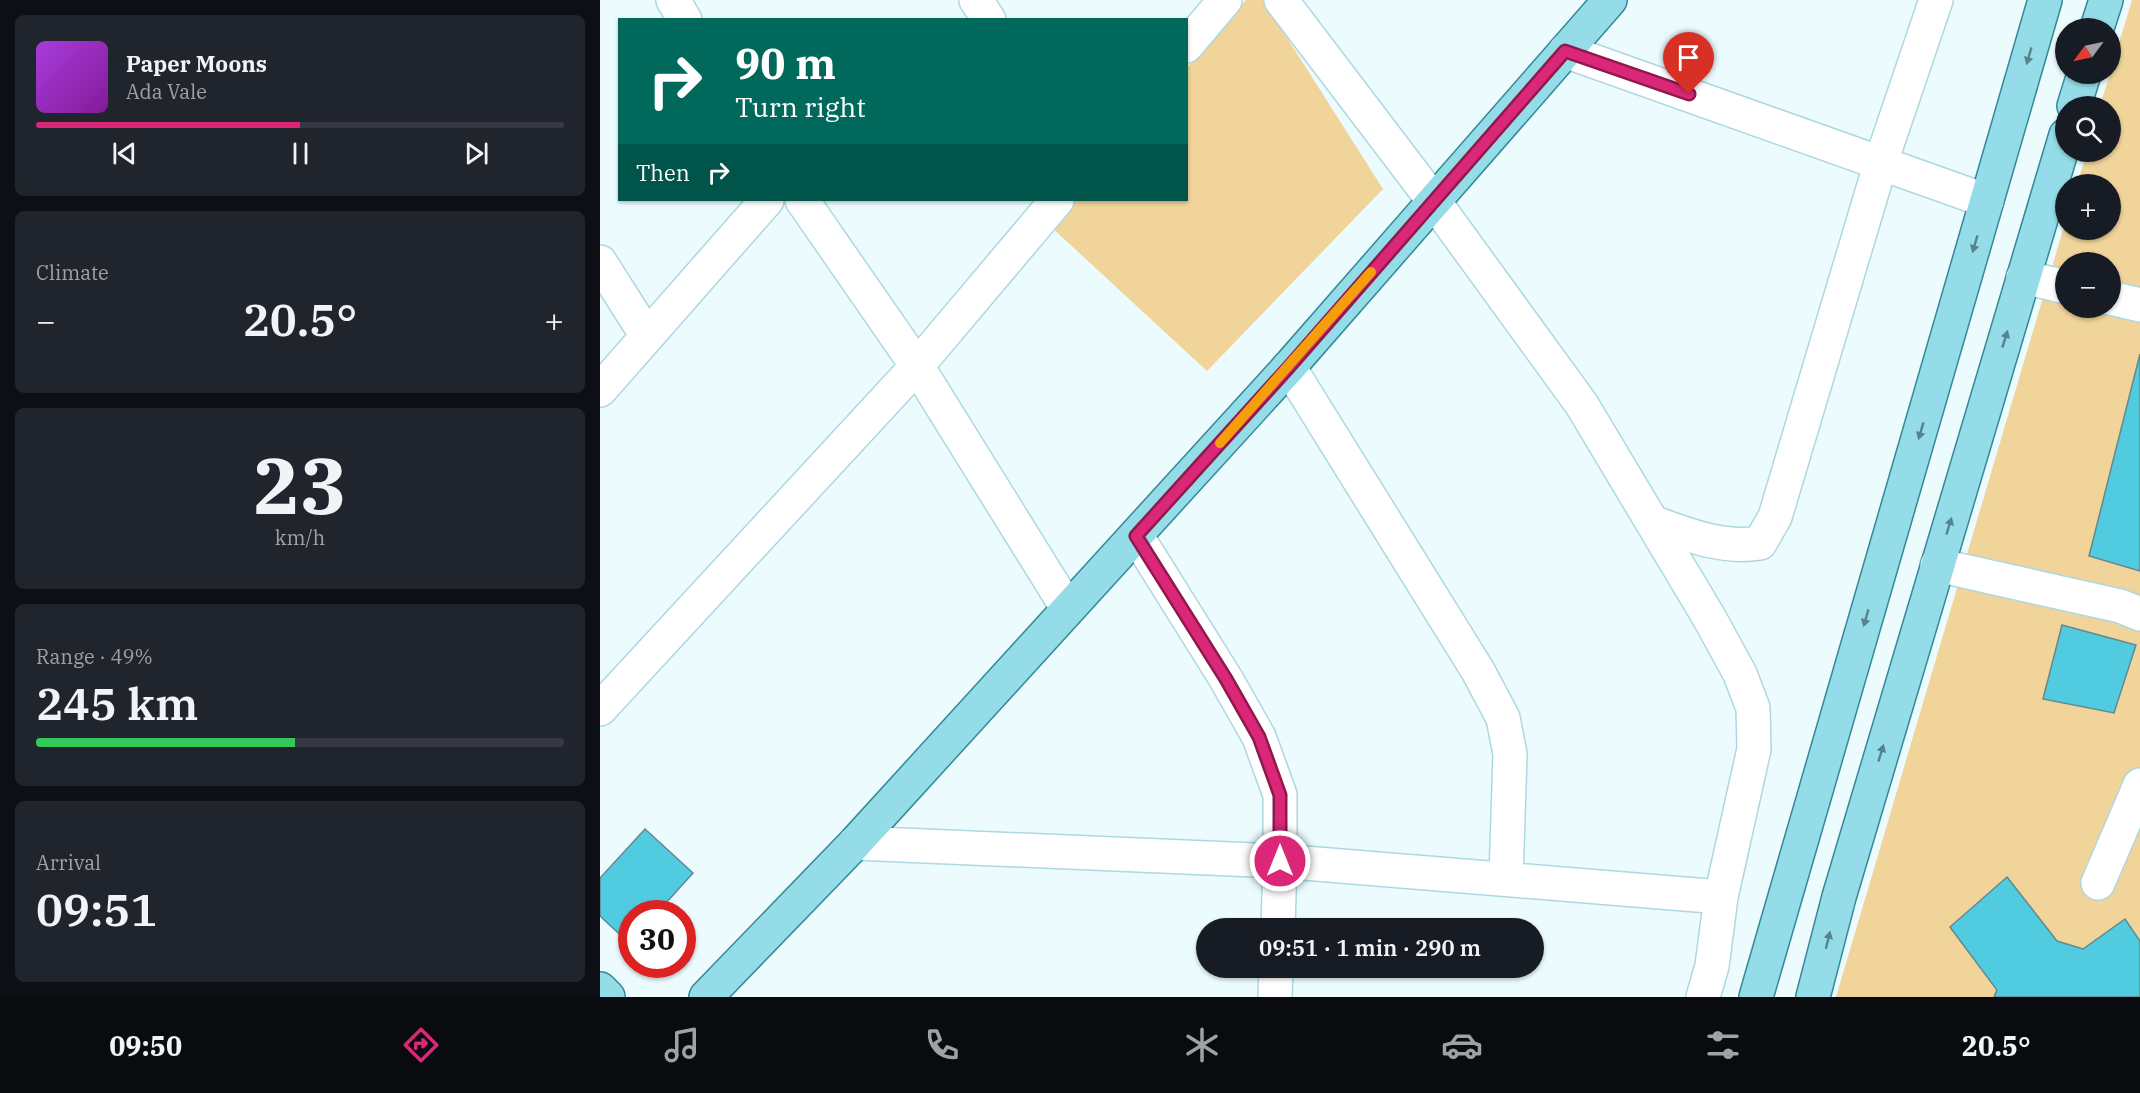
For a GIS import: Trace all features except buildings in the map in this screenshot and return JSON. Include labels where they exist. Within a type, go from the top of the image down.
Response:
[{"type":"main road","points":[[706,997],[855,843],[1136,536],[1289,367],[1610,0]]},
{"type":"main road","points":[[1756,997],[2045,0]]},
{"type":"main road","points":[[2100,18],[2106,0]]},
{"type":"main road","points":[[1813,997],[1839,897],[2058,162]]},
{"type":"main road","points":[[600,990],[608,997]]},
{"type":"street","points":[[673,0],[684,18]]},
{"type":"street","points":[[976,0],[988,18]]},
{"type":"street","points":[[1188,44],[1225,0]]},
{"type":"street","points":[[1281,0],[1433,201],[1582,405],[1710,619],[1740,674],[1753,708],[1754,749],[1721,897],[1712,966],[1702,997]]},
{"type":"street","points":[[1652,522],[1714,543],[1742,546],[1760,543],[1775,517],[1881,162],[1936,0]]},
{"type":"street","points":[[1565,51],[1988,201]]},
{"type":"street","points":[[600,390],[766,201]]},
{"type":"street","points":[[802,201],[917,366],[1068,609]]},
{"type":"street","points":[[600,709],[917,366],[1056,201]]},
{"type":"street","points":[[600,262],[647,336]]},
{"type":"street","points":[[2023,277],[2055,284]]},
{"type":"street","points":[[2121,301],[2140,305]]},
{"type":"street","points":[[1289,367],[1478,671],[1503,718],[1510,754],[1506,879]]},
{"type":"street","points":[[1136,536],[1226,679],[1259,737],[1280,795],[1278,918]]},
{"type":"street","points":[[1937,565],[2120,606],[2140,614]]},
{"type":"street","points":[[2098,883],[2140,785]]},
{"type":"street","points":[[855,843],[1280,861],[1721,897]]},
{"type":"street","points":[[1275,997],[1276,978]]},
{"type":"shaded area","points":[[1246,0],[1263,0],[1383,189],[1207,371],[1049,225],[1070,201],[1188,201],[1188,67]]},
{"type":"shaded area","points":[[2132,0],[2140,0],[2140,997],[1836,997],[2055,257],[2055,318],[2121,318],[2121,252],[2056,252],[2060,240],[2121,240],[2121,174],[2080,174],[2084,162],[2121,162],[2121,96],[2103,96],[2107,84],[2121,84],[2121,36]]},
{"type":"slow traffic","points":[[1220,443],[1371,272]]},
{"type":"route","points":[[1280,861],[1280,795],[1259,737],[1226,679],[1136,536],[1289,367],[1565,51],[1689,94]]}]
